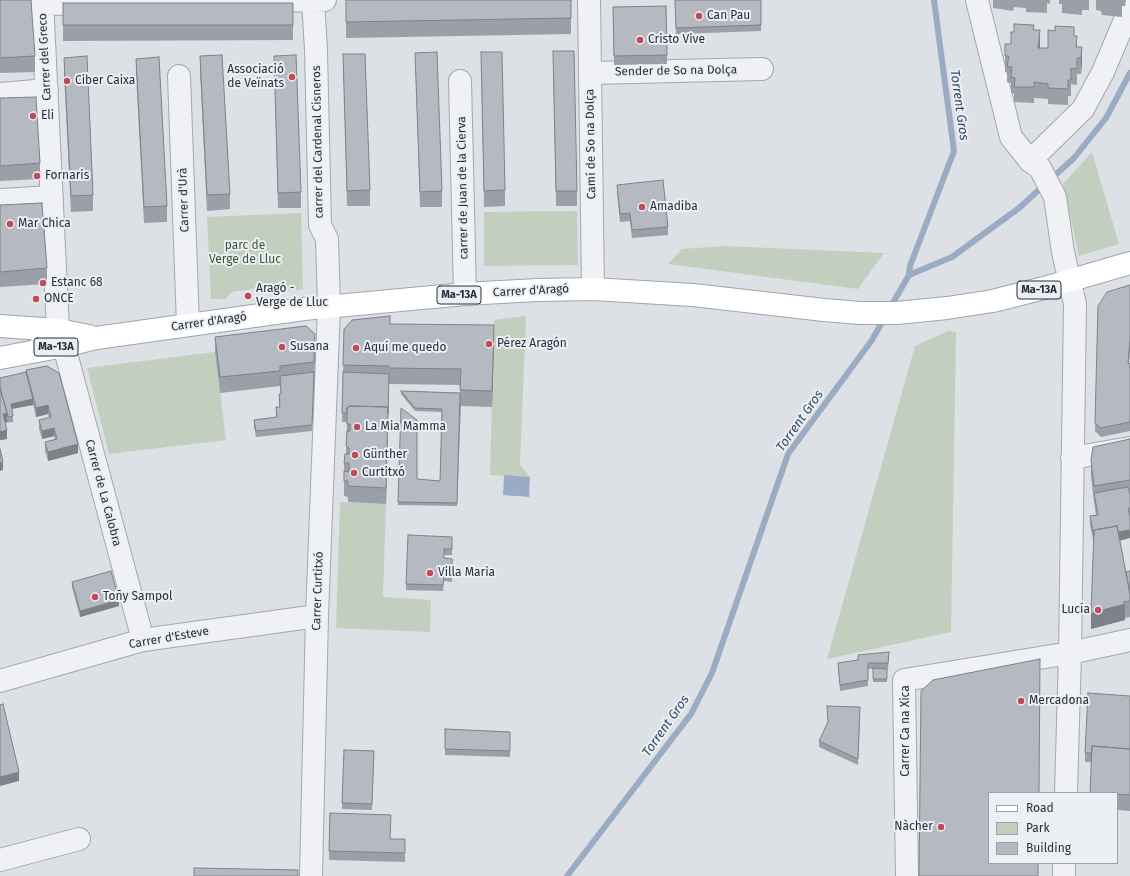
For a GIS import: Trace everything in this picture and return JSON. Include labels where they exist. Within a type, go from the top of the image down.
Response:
[{"type":"main road","name":"Ma-13A","points":[[1070,281],[1130,263]]},
{"type":"main road","name":"Carrer d'Aragó","points":[[0,326],[61,338],[96,338],[329,307],[465,294],[593,288],[701,295],[824,310],[897,312],[947,308],[993,301],[1070,281]]},
{"type":"street","name":"carrer del Cardenal Cisneros","points":[[313,0],[316,50],[320,225],[327,239],[329,307]]},
{"type":"street","points":[[42,2],[325,0]]},
{"type":"street","name":"Camí de So na Dolça","points":[[589,0],[593,288]]},
{"type":"street","points":[[977,0],[1011,137],[1035,164],[1055,197],[1063,252],[1075,304],[1070,653],[1066,792]]},
{"type":"street","name":"Carrer del Greco","points":[[42,2],[61,338]]},
{"type":"street","points":[[1035,164],[1083,109],[1103,72],[1130,8]]},
{"type":"street","name":"Sender de So na Dolça","points":[[590,72],[762,69]]},
{"type":"street","name":"Carrer d'Urà","points":[[179,76],[188,325]]},
{"type":"street","name":"carrer de Juan de la Cierva","points":[[460,81],[465,294]]},
{"type":"street","points":[[0,94],[47,90]]},
{"type":"street","points":[[0,200],[52,197]]},
{"type":"street","name":"Carrer Curtitxó","points":[[311,876],[317,616],[329,307]]},
{"type":"street","points":[[7,356],[39,340],[61,338]]},
{"type":"street","name":"Carrer de La Calobra","points":[[61,338],[143,640]]},
{"type":"street","points":[[1072,458],[1130,448]]},
{"type":"street","name":"Carrer d'Esteve","points":[[0,681],[143,640],[317,616]]},
{"type":"street","points":[[1070,653],[1130,640]]},
{"type":"street","name":"Carrer Ca na Xica","points":[[906,876],[904,680],[1070,653]]},
{"type":"street","points":[[0,860],[79,839]]},
{"type":"street","points":[[1064,864],[1064,876]]},
{"type":"green space","points":[[1092,152],[1119,244],[1079,256],[1063,184]]},
{"type":"green space","points":[[577,211],[578,265],[484,266],[484,212]]},
{"type":"green space","name":"parc de Verge de Lluc","points":[[301,213],[303,289],[277,292],[266,287],[232,292],[225,299],[211,299],[207,217]]},
{"type":"green space","points":[[724,246],[884,253],[858,289],[668,264],[682,249]]},
{"type":"green space","points":[[526,316],[520,465],[530,477],[490,475],[494,320]]},
{"type":"green space","points":[[948,331],[956,332],[951,632],[827,659],[915,346]]},
{"type":"green space","points":[[215,352],[226,440],[109,454],[87,368]]},
{"type":"green space","points":[[340,502],[386,504],[383,597],[431,600],[430,632],[336,628]]},
{"type":"water","points":[[504,475],[530,477],[529,497],[503,495]]},
{"type":"building","points":[[0,0],[31,0],[35,56],[0,58]]},
{"type":"building","points":[[346,0],[571,0],[571,18],[346,22]]},
{"type":"building","points":[[675,0],[761,0],[761,25],[676,28]]},
{"type":"building","points":[[63,3],[293,3],[293,25],[63,25]]},
{"type":"building","name":"Cristo Vive","points":[[666,6],[667,55],[614,56],[613,7]]},
{"type":"building","points":[[1014,24],[1034,25],[1033,30],[1040,30],[1038,48],[1048,48],[1048,30],[1055,31],[1055,26],[1074,27],[1074,36],[1077,36],[1076,47],[1082,47],[1081,58],[1077,58],[1077,69],[1071,68],[1071,80],[1068,80],[1068,89],[1048,88],[1048,84],[1034,82],[1034,87],[1014,87],[1015,78],[1011,77],[1012,67],[1007,67],[1009,56],[1005,56],[1005,44],[1011,44],[1011,32],[1014,32]]},
{"type":"building","points":[[553,51],[574,51],[577,191],[556,191]]},
{"type":"building","points":[[437,52],[442,191],[420,192],[415,53]]},
{"type":"building","points":[[481,52],[502,52],[505,190],[484,191]]},
{"type":"building","points":[[343,54],[365,54],[370,190],[347,191]]},
{"type":"building","points":[[222,55],[230,194],[207,195],[200,56]]},
{"type":"building","points":[[296,55],[301,192],[278,193],[274,56]]},
{"type":"building","points":[[87,56],[93,195],[71,196],[64,58]]},
{"type":"building","points":[[159,57],[167,206],[144,207],[136,59]]},
{"type":"building","points":[[36,97],[40,163],[0,166],[0,98]]},
{"type":"building","name":"Amadiba","points":[[663,180],[668,227],[632,230],[630,213],[620,214],[617,185]]},
{"type":"building","points":[[42,203],[47,268],[0,272],[0,205]]},
{"type":"building","points":[[1130,285],[1130,339],[1128,363],[1130,364],[1130,422],[1101,428],[1095,423],[1098,306],[1107,292]]},
{"type":"building","points":[[390,316],[390,324],[494,325],[492,391],[460,390],[461,369],[389,368],[389,366],[343,365],[344,329],[352,320]]},
{"type":"building","points":[[306,326],[315,334],[314,362],[280,366],[280,371],[220,377],[215,337]]},
{"type":"building","points":[[47,366],[59,373],[78,444],[48,452],[45,442],[57,439],[54,428],[42,431],[39,420],[51,417],[48,405],[36,408],[26,370]]},
{"type":"building","points":[[26,372],[33,399],[11,404],[13,416],[8,417],[0,388],[0,378]]},
{"type":"building","points":[[314,372],[312,425],[256,431],[254,420],[277,417],[276,407],[280,407],[279,394],[281,394],[280,376]]},
{"type":"building","points":[[343,372],[389,374],[388,414],[388,407],[350,406],[347,408],[347,413],[342,413]]},
{"type":"building","points":[[0,388],[7,413],[3,414],[7,430],[0,432]]},
{"type":"building","points":[[401,391],[460,393],[457,503],[398,502],[401,408],[417,420],[417,479],[440,481],[442,409],[415,408]]},
{"type":"building","points":[[350,406],[388,407],[386,488],[348,486],[348,481],[344,481],[344,471],[349,472],[349,463],[344,463],[345,454],[349,454],[349,448],[346,446],[347,431],[350,431],[350,424],[347,424],[347,408]]},
{"type":"building","points":[[1130,439],[1130,480],[1094,486],[1091,460],[1093,447]]},
{"type":"building","points":[[0,449],[3,462],[0,463]]},
{"type":"building","points":[[1128,487],[1130,495],[1130,508],[1128,509],[1130,517],[1130,530],[1118,532],[1117,526],[1094,530],[1094,536],[1090,516],[1098,515],[1094,493]]},
{"type":"building","points":[[1117,526],[1130,601],[1123,602],[1125,604],[1091,613],[1094,530]]},
{"type":"building","name":"Villa Maria","points":[[408,535],[452,537],[452,549],[444,549],[444,558],[452,559],[452,576],[444,576],[443,585],[406,584]]},
{"type":"building","name":"Toñy Sampol","points":[[111,571],[119,600],[80,611],[72,582]]},
{"type":"building","points":[[1130,571],[1130,594],[1126,572]]},
{"type":"building","points":[[889,652],[888,663],[868,663],[868,680],[840,685],[838,663],[858,660],[858,655]]},
{"type":"building","points":[[1040,659],[1039,792],[988,792],[988,864],[1038,864],[1038,876],[919,876],[921,691],[933,680]]},
{"type":"building","points":[[873,668],[887,669],[887,679],[873,679]]},
{"type":"building","points":[[1088,693],[1130,696],[1130,749],[1092,746],[1092,753],[1085,753]]},
{"type":"building","points":[[3,704],[19,772],[0,777],[0,705]]},
{"type":"building","points":[[827,706],[860,707],[858,759],[819,741],[828,722]]},
{"type":"building","points":[[445,729],[510,732],[510,751],[445,749]]},
{"type":"building","points":[[1092,746],[1130,749],[1130,795],[1118,794],[1118,792],[1090,792]]},
{"type":"building","points":[[344,750],[374,751],[372,804],[342,803]]},
{"type":"building","points":[[330,813],[391,815],[390,839],[405,839],[405,853],[329,851]]},
{"type":"building","points":[[194,868],[298,870],[298,876],[194,876]]},
{"type":"waterway","name":"Torrent Gros","points":[[890,308],[909,275],[910,266],[954,151],[934,0]]},
{"type":"waterway","points":[[909,275],[952,257],[1019,208],[1074,158],[1106,118],[1130,73]]},
{"type":"waterway","name":"Torrent Gros","points":[[567,876],[691,714],[712,673],[788,454],[872,340],[885,317]]},
{"type":"place","name":"Can Pau","points":[[699,16]]},
{"type":"place","name":"Cristo Vive","points":[[640,40]]},
{"type":"place","name":"Associació de Veïnats","points":[[292,77]]},
{"type":"place","name":"Ciber Caixa","points":[[67,81]]},
{"type":"place","name":"Eli","points":[[33,116]]},
{"type":"place","name":"Fornaris","points":[[37,176]]},
{"type":"place","name":"Amadiba","points":[[642,207]]},
{"type":"place","name":"Mar Chica","points":[[10,224]]},
{"type":"place","name":"Estanc 68","points":[[43,283]]},
{"type":"place","name":"Aragó - Verge de Lluc","points":[[248,296]]},
{"type":"place","name":"ONCE","points":[[36,299]]},
{"type":"place","name":"Pérez Aragón","points":[[489,344]]},
{"type":"place","name":"Susana","points":[[282,347]]},
{"type":"place","name":"Aquí me quedo","points":[[356,348]]},
{"type":"place","name":"La Mia Mamma","points":[[357,427]]},
{"type":"place","name":"Günther","points":[[355,455]]},
{"type":"place","name":"Curtitxó","points":[[354,473]]},
{"type":"place","name":"Villa Maria","points":[[430,573]]},
{"type":"place","name":"Toñy Sampol","points":[[95,597]]},
{"type":"place","name":"Lucía","points":[[1098,610]]},
{"type":"place","name":"Mercadona","points":[[1021,701]]},
{"type":"place","name":"Nàcher","points":[[941,827]]}]
